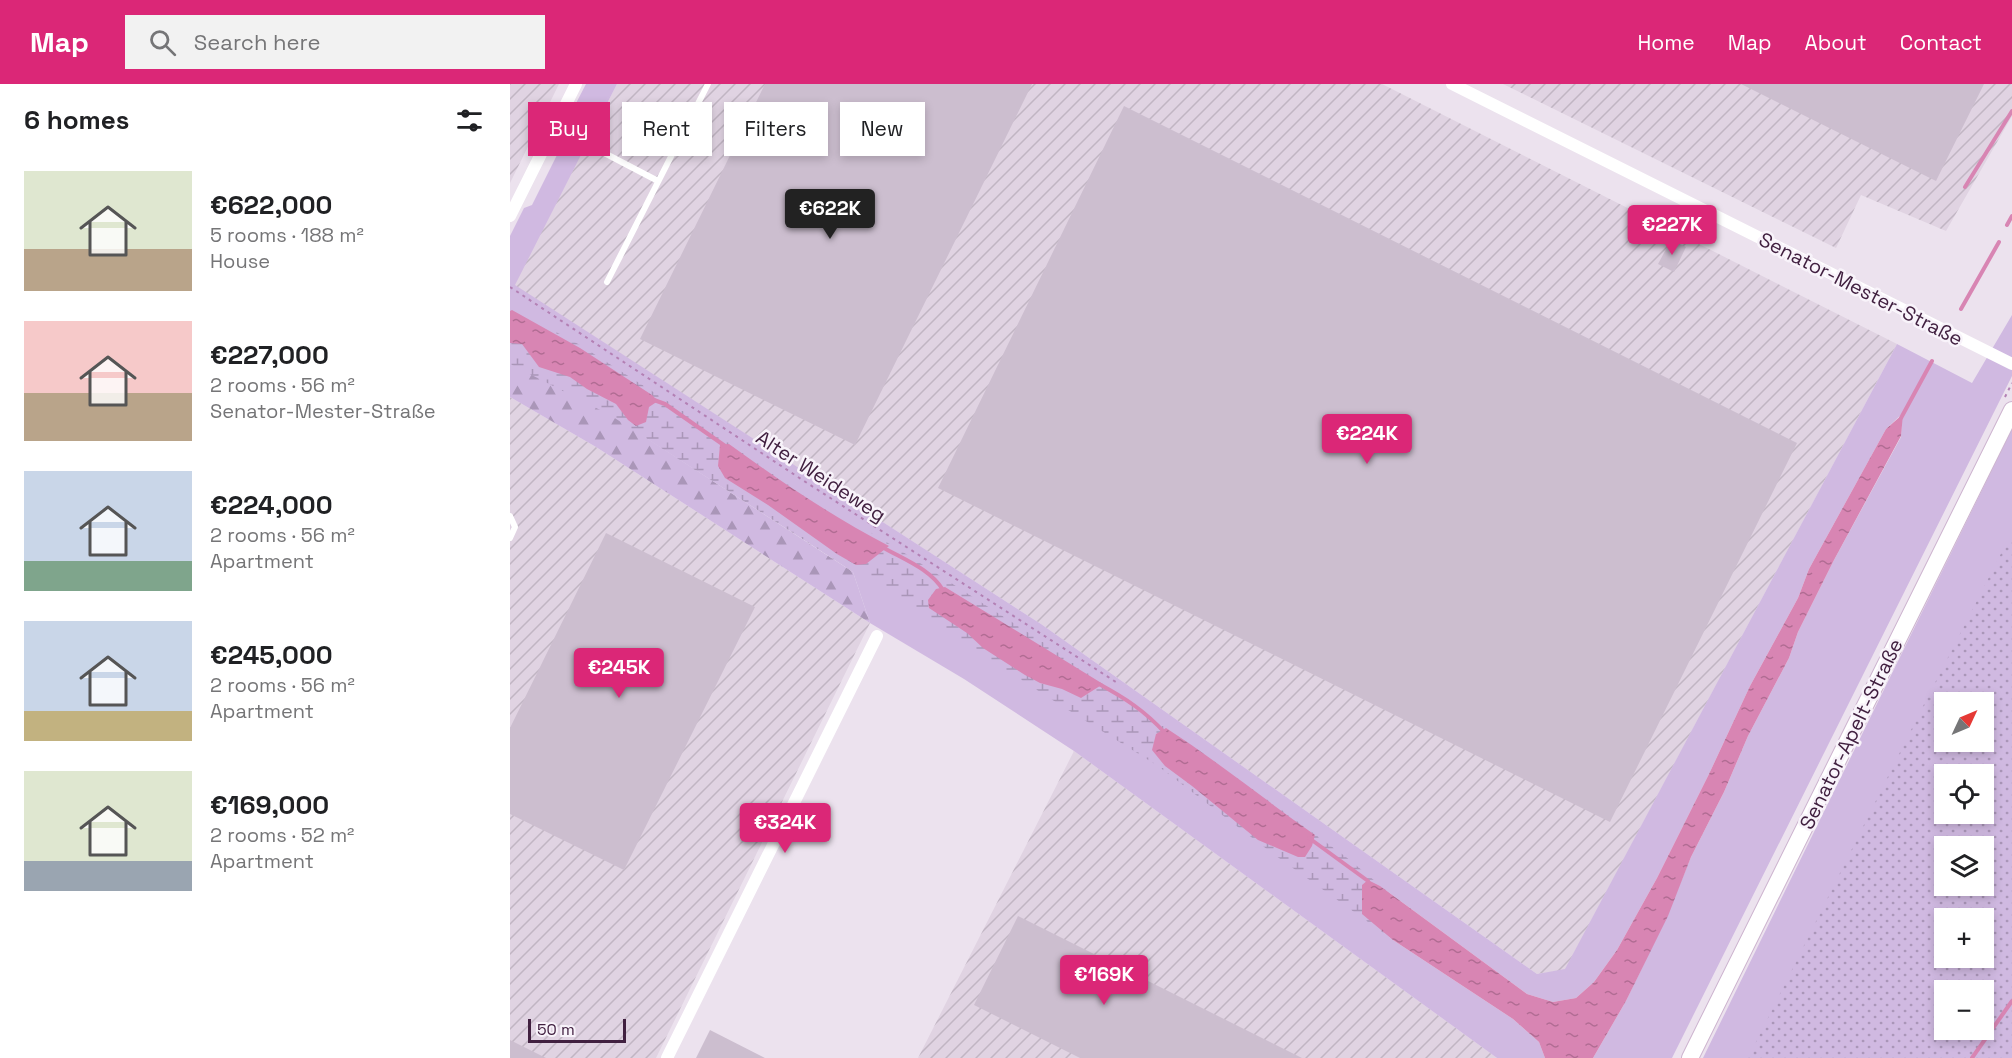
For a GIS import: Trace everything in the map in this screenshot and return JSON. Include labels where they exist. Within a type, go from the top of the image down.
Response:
[{"type":"street","points":[[567,102],[576,84]]},
{"type":"street","name":"Senator-Mester-Straße","points":[[1452,84],[2012,364]]},
{"type":"street","points":[[510,216],[540,156]]},
{"type":"street","name":"Senator-Apelt-Straße","points":[[1690,1058],[2012,410]]},
{"type":"street","points":[[667,1058],[877,636]]},
{"type":"lane","points":[[607,282],[708,84]]},
{"type":"lane","points":[[610,156],[658,181]]},
{"type":"lane","points":[[510,516],[515,527],[510,538]]},
{"type":"path","name":"Alter Weideweg","points":[[510,287],[813,487],[1119,684]]},
{"type":"shaded area","points":[[510,84],[559,84],[550,102],[528,102],[528,147],[510,183]]},
{"type":"shaded area","points":[[617,84],[1382,84],[1897,344],[1565,970],[1537,974],[1041,624],[514,285],[580,156],[610,156],[610,102],[608,102]]},
{"type":"shaded area","points":[[1503,84],[2012,84],[2012,116],[1946,231],[1861,195],[1836,248]]},
{"type":"shaded area","points":[[510,397],[596,447],[870,623],[656,1058],[510,1058]]},
{"type":"shaded area","points":[[1074,751],[1497,1058],[918,1058]]},
{"type":"green space","points":[[586,84],[617,84],[608,102],[577,102]]},
{"type":"green space","points":[[556,156],[580,156],[515,285],[1041,624],[1537,974],[1565,969],[1897,344],[1972,383],[2012,315],[2012,376],[1672,1058],[1593,1058],[1626,1001],[1667,916],[1691,857],[1724,792],[1748,736],[1789,658],[1798,632],[1901,437],[1902,414],[1886,429],[1809,569],[1798,598],[1750,686],[1657,878],[1617,950],[1594,982],[1576,998],[1553,1002],[1527,994],[1380,886],[1362,915],[1393,940],[1513,1019],[1539,1042],[1545,1058],[1497,1058],[1074,751],[964,679],[870,623],[853,572],[510,343],[510,236],[524,208],[532,205]]},
{"type":"green space","points":[[510,307],[580,345],[824,504],[1153,713],[1166,728],[1346,857],[1399,901],[1393,940],[1272,853],[1158,766],[610,415],[510,364]]},
{"type":"green space","points":[[510,343],[648,439],[853,572],[870,623],[596,447],[510,397]]},
{"type":"green space","points":[[2012,429],[2012,1058],[1703,1058]]},
{"type":"green space","points":[[2012,532],[2012,1058],[1748,1058],[1918,716]]},
{"type":"water","points":[[512,310],[580,348],[652,395],[658,401],[649,407],[646,422],[636,426],[628,420],[616,404],[570,377],[539,367],[522,344],[510,343],[510,311]]},
{"type":"water","points":[[1903,414],[1901,436],[1798,632],[1789,658],[1748,736],[1724,792],[1691,857],[1668,916],[1626,1001],[1593,1058],[1545,1058],[1539,1042],[1513,1019],[1393,940],[1362,914],[1362,885],[1368,880],[1380,886],[1527,994],[1553,1002],[1576,998],[1594,982],[1617,950],[1657,878],[1750,686],[1798,598],[1809,569],[1886,429]]},
{"type":"water","points":[[729,444],[807,498],[889,546],[866,564],[856,565],[837,554],[768,505],[725,478],[718,466],[720,445]]},
{"type":"water","points":[[945,587],[1103,684],[1081,698],[1025,675],[983,648],[967,633],[929,608],[928,600],[936,589]]},
{"type":"water","points":[[1166,728],[1315,835],[1312,846],[1305,857],[1298,857],[1258,840],[1165,766],[1152,750],[1156,734]]},
{"type":"building","points":[[765,84],[1032,84],[855,445],[640,339],[730,156],[828,156],[828,102],[756,102]]},
{"type":"building","points":[[1741,84],[1984,84],[1936,181]]},
{"type":"building","points":[[1124,106],[1797,443],[1610,822],[938,488]]},
{"type":"building","points":[[1671,240],[1686,247],[1674,272],[1658,264]]},
{"type":"building","points":[[606,533],[755,607],[624,870],[510,814],[510,728]]},
{"type":"building","points":[[1018,916],[1302,1058],[1080,1058],[974,1005]]},
{"type":"building","points":[[710,1030],[765,1058],[696,1058]]},
{"type":"building","points":[[510,1040],[546,1058],[510,1058]]},
{"type":"waterway","points":[[1965,187],[2012,111]]},
{"type":"waterway","points":[[2007,225],[2012,216]]},
{"type":"waterway","points":[[1961,309],[1999,242]]},
{"type":"waterway","points":[[1901,418],[1932,361]]},
{"type":"waterway","points":[[654,400],[665,404],[728,448]]},
{"type":"waterway","points":[[884,548],[924,571],[943,590]]},
{"type":"waterway","points":[[1099,684],[1134,706],[1165,733]]},
{"type":"waterway","points":[[1309,838],[1368,881],[1369,885]]},
{"type":"waterway","points":[[1972,1058],[2012,1001]]}]
